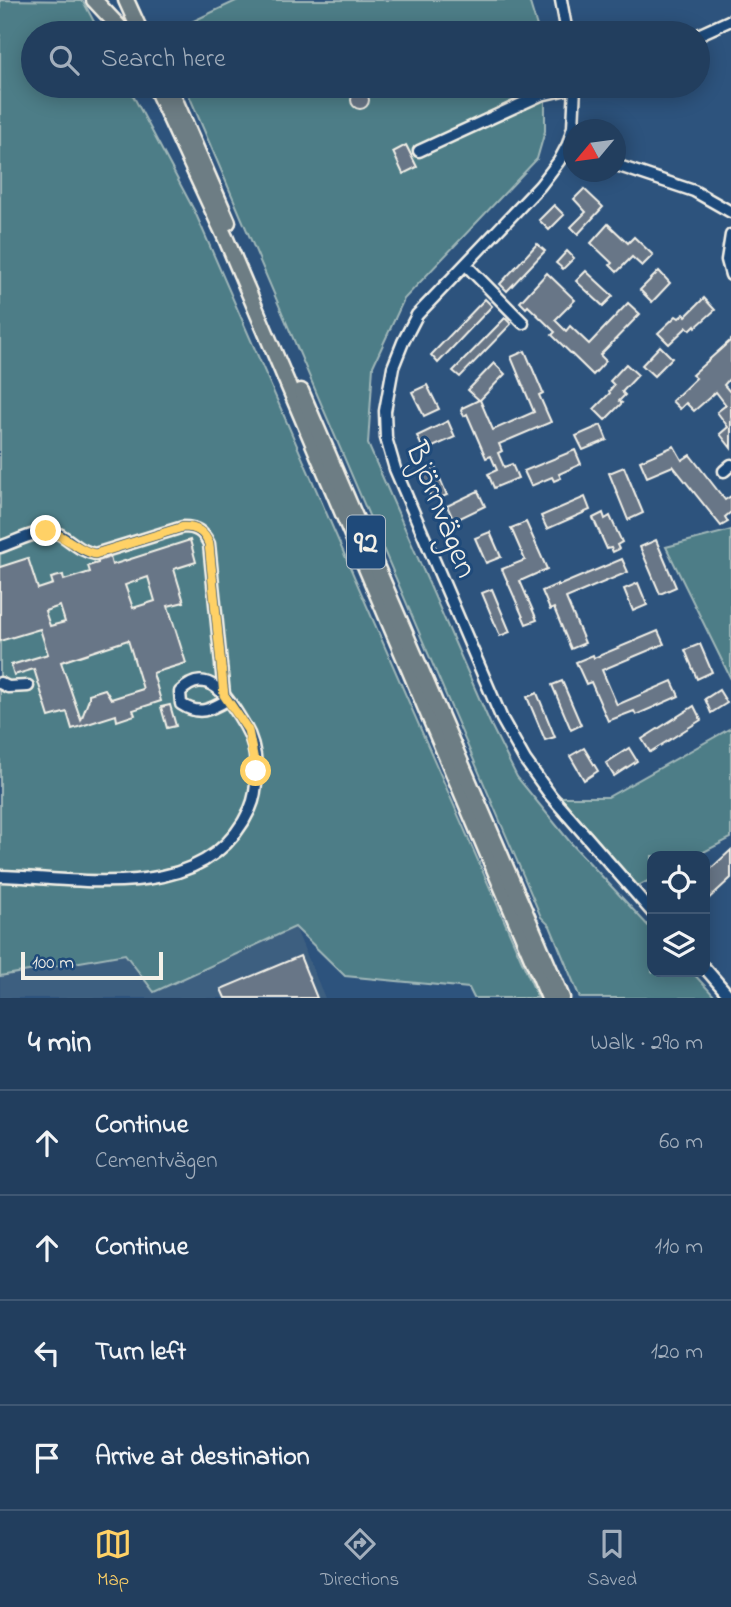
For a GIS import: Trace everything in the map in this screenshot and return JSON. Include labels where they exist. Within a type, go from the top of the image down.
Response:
[{"type":"highway","points":[[94,0],[114,21]]},
{"type":"highway","points":[[126,0],[136,21]]},
{"type":"highway","name":"92","points":[[161,98],[221,228],[549,998]]},
{"type":"highway","name":"92","points":[[174,98],[562,998]]},
{"type":"street","points":[[561,0],[565,21]]},
{"type":"street","points":[[710,30],[731,20]]},
{"type":"street","points":[[419,150],[534,98]]},
{"type":"street","name":"Björnvägen","points":[[574,119],[575,98]]},
{"type":"street","name":"Björnvägen","points":[[563,157],[540,186],[417,315],[393,367],[386,411],[386,438],[390,455],[502,719],[516,745],[551,796],[647,906]]},
{"type":"street","points":[[626,168],[694,191],[731,212]]},
{"type":"street","points":[[731,235],[727,260],[731,275]]},
{"type":"street","points":[[466,265],[523,323]]},
{"type":"street","points":[[0,547],[46,531],[58,533],[81,551],[95,554],[183,527],[195,527],[205,535],[209,544],[226,697],[248,730],[256,771],[254,800],[247,816],[230,840],[211,857],[194,867],[151,879],[60,881],[0,876]]},
{"type":"street","points":[[0,683],[8,687],[27,685]]},
{"type":"street","points":[[710,974],[731,998]]},
{"type":"shaded area","points":[[295,927],[325,998],[0,998],[0,976],[125,954],[154,992]]},
{"type":"green space","points":[[0,0],[83,1],[94,21],[21,21],[21,98],[134,98],[195,212],[538,998],[474,998],[469,988],[345,976],[295,927],[154,992],[125,954],[0,976]]},
{"type":"green space","points":[[238,0],[529,0],[535,21],[193,21]]},
{"type":"green space","points":[[190,98],[545,98],[545,131],[537,159],[404,299],[373,366],[368,444],[490,723],[517,777],[570,842],[647,925],[647,977],[697,977],[716,998],[580,998],[550,926],[541,917]]},
{"type":"green space","points":[[731,530],[731,679],[666,547]]},
{"type":"green space","points":[[731,728],[731,838],[706,851],[647,851],[647,882],[638,886],[560,797],[608,797]]},
{"type":"building","points":[[352,98],[368,98],[368,104],[360,109],[352,104],[351,100]]},
{"type":"building","points":[[406,145],[417,167],[403,174],[393,152]]},
{"type":"building","points":[[584,189],[603,207],[578,234],[571,227],[586,212],[574,199]]},
{"type":"building","points":[[554,205],[564,215],[549,230],[539,220]]},
{"type":"building","points":[[608,224],[628,243],[634,237],[653,255],[642,266],[632,257],[617,272],[610,265],[612,263],[591,243]]},
{"type":"building","points":[[537,244],[545,251],[507,291],[500,284]]},
{"type":"building","points":[[567,251],[574,258],[563,269],[556,263]]},
{"type":"building","points":[[586,271],[613,296],[603,306],[576,281]]},
{"type":"building","points":[[659,271],[670,283],[652,302],[640,290]]},
{"type":"building","points":[[547,273],[575,300],[555,320],[566,331],[570,326],[589,344],[628,303],[640,314],[600,355],[606,361],[593,375],[552,335],[555,332],[528,306],[526,308],[520,302]]},
{"type":"building","points":[[704,298],[715,310],[696,327],[695,325],[690,330],[687,327],[669,344],[658,333],[676,316],[686,316]]},
{"type":"building","points":[[485,299],[492,306],[438,363],[431,355]]},
{"type":"building","points":[[505,318],[511,324],[460,377],[453,371]]},
{"type":"building","points":[[731,340],[731,377],[724,385],[731,393],[731,448],[720,434],[728,427],[717,412],[726,405],[716,392],[694,411],[686,403],[680,409],[672,401],[696,378],[692,375]]},
{"type":"building","points":[[660,346],[672,358],[654,376],[642,365]]},
{"type":"building","points":[[525,351],[543,393],[539,395],[551,422],[499,444],[502,451],[498,453],[504,467],[512,464],[518,478],[494,488],[488,474],[497,470],[491,456],[486,458],[467,414],[464,416],[461,411],[479,400],[468,390],[494,363],[505,374],[480,400],[493,430],[534,412],[511,357]]},
{"type":"building","points":[[626,364],[638,375],[622,392],[625,395],[619,401],[622,403],[605,420],[594,409],[610,393],[614,385],[610,381]]},
{"type":"building","points":[[427,385],[439,409],[424,416],[412,392]]},
{"type":"building","points":[[448,421],[455,437],[424,451],[417,436]]},
{"type":"building","points":[[601,425],[607,440],[583,450],[576,436]]},
{"type":"building","points":[[674,446],[682,460],[690,455],[725,500],[731,496],[731,512],[725,517],[728,522],[721,526],[673,466],[647,477],[640,461]]},
{"type":"building","points":[[575,450],[581,464],[559,474],[561,478],[554,481],[552,477],[531,486],[524,471]]},
{"type":"building","points":[[435,467],[447,495],[440,498],[439,495],[431,498],[420,474]]},
{"type":"building","points":[[624,467],[643,513],[628,520],[609,473]]},
{"type":"building","points":[[478,491],[485,506],[454,521],[447,506]]},
{"type":"building","points":[[585,497],[590,510],[547,529],[541,516]]},
{"type":"building","points":[[603,513],[605,519],[610,516],[622,542],[617,545],[619,549],[613,552],[611,548],[607,549],[593,518]]},
{"type":"building","points":[[526,522],[547,569],[520,581],[537,620],[526,624],[502,569],[525,560],[511,528]]},
{"type":"building","points":[[490,532],[501,557],[486,563],[475,538]]},
{"type":"building","points":[[190,540],[196,562],[174,569],[184,602],[168,606],[186,663],[153,673],[161,701],[133,710],[135,715],[117,721],[116,715],[72,729],[67,712],[49,717],[34,669],[14,675],[11,665],[48,654],[40,629],[0,641],[0,567],[28,558],[38,589],[53,584],[51,578],[63,575],[64,580],[90,572],[88,566],[110,557],[112,565]],"holes":[[[148,577],[155,601],[133,608],[125,585]],[[60,606],[65,622],[50,626],[45,611]],[[128,640],[143,689],[111,699],[105,689],[89,694],[81,720],[61,662]]]},
{"type":"building","points":[[656,540],[676,587],[660,594],[640,547]]},
{"type":"building","points":[[622,559],[628,572],[566,598],[585,643],[571,649],[554,608],[550,610],[542,591]]},
{"type":"building","points":[[638,583],[647,605],[633,611],[624,589]]},
{"type":"building","points":[[492,589],[510,632],[500,636],[482,593]]},
{"type":"building","points":[[658,631],[664,644],[602,670],[617,705],[672,681],[679,696],[636,715],[634,711],[608,721],[591,682],[586,684],[576,662],[593,655],[594,658]]},
{"type":"building","points":[[700,644],[712,672],[697,679],[685,650]]},
{"type":"building","points":[[562,681],[581,725],[571,730],[552,685]]},
{"type":"building","points":[[719,690],[727,703],[711,713],[705,699]]},
{"type":"building","points":[[537,693],[555,737],[545,740],[527,697]]},
{"type":"building","points":[[170,705],[176,726],[167,728],[161,707]]},
{"type":"building","points":[[694,706],[701,720],[650,752],[642,739]]},
{"type":"building","points":[[584,748],[598,771],[584,780],[570,756]]},
{"type":"building","points":[[629,748],[637,761],[614,776],[606,763]]},
{"type":"building","points":[[731,850],[731,878],[710,897],[710,869]]},
{"type":"building","points":[[300,956],[317,998],[225,998],[221,989]]},
{"type":"route","points":[[46,531],[58,533],[81,551],[95,554],[183,527],[195,527],[205,535],[209,544],[224,695],[248,730],[256,771]]}]
